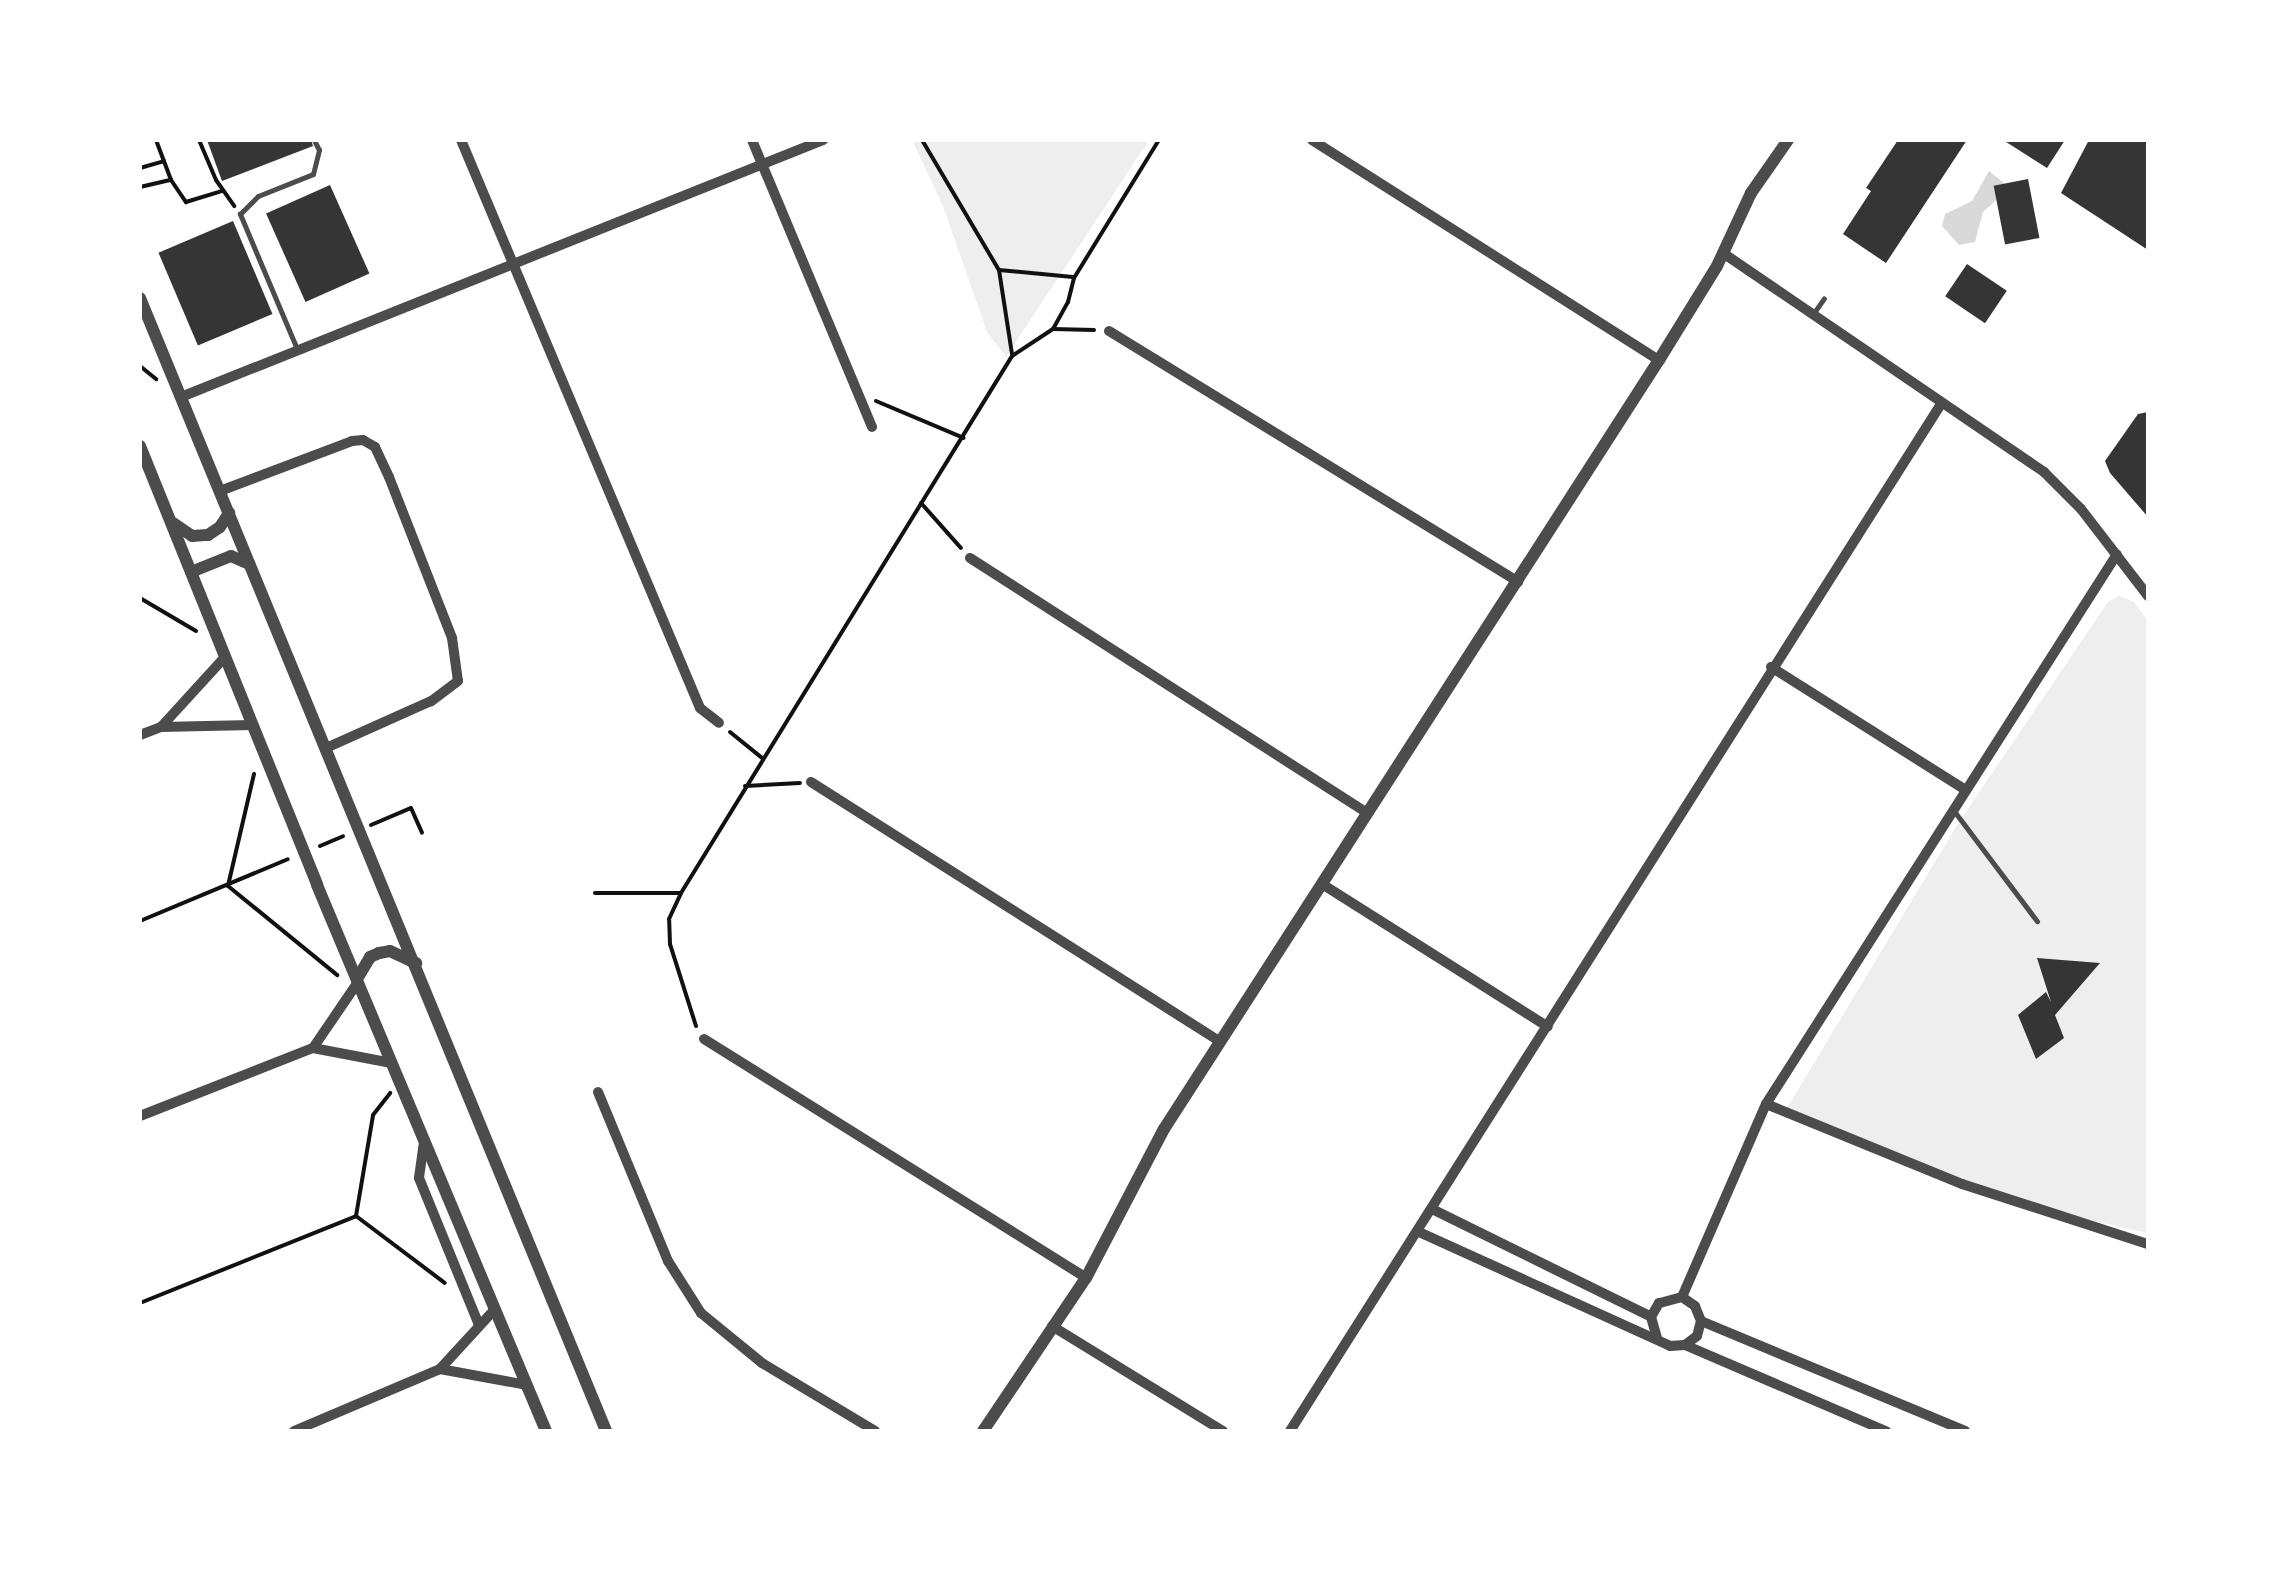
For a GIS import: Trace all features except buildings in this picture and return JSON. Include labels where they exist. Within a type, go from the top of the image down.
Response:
[{"type":"street","points":[[461,140],[511,268],[700,708],[718,723]]},
{"type":"street","points":[[752,140],[872,428]]},
{"type":"street","points":[[181,397],[823,140]]},
{"type":"street","points":[[1312,140],[1659,360]]},
{"type":"street","points":[[983,1431],[1086,1278],[1115,1229],[1138,1171],[1659,360],[1724,252],[1751,193],[1788,140]]},
{"type":"street","points":[[1724,252],[2064,488],[2148,596]]},
{"type":"street","points":[[140,298],[606,1431]]},
{"type":"street","points":[[1109,331],[1518,582]]},
{"type":"street","points":[[1290,1431],[1434,1210],[1771,667],[1941,404]]},
{"type":"street","points":[[220,492],[352,441],[366,441],[374,447],[389,477],[452,638],[458,681],[431,701],[326,748]]},
{"type":"street","points":[[140,446],[317,885],[546,1431]]},
{"type":"street","points":[[170,522],[192,536],[208,535],[220,527],[229,513]]},
{"type":"street","points":[[1682,1298],[1766,1104],[2117,554]]},
{"type":"street","points":[[191,572],[231,556],[251,565]]},
{"type":"street","points":[[970,558],[1366,812]]},
{"type":"street","points":[[160,727],[223,652]]},
{"type":"street","points":[[1771,667],[1964,790]]},
{"type":"street","points":[[140,735],[160,727],[252,725]]},
{"type":"street","points":[[812,782],[1221,1042]]},
{"type":"street","points":[[1322,884],[1548,1026]]},
{"type":"street","points":[[313,1048],[370,958],[390,951],[416,963]]},
{"type":"street","points":[[704,1039],[1086,1278]]},
{"type":"street","points":[[140,1116],[313,1048],[392,1063]]},
{"type":"street","points":[[598,1092],[668,1261],[701,1312],[762,1363],[875,1431]]},
{"type":"street","points":[[1766,1104],[1962,1184],[2148,1244]]},
{"type":"street","points":[[424,1142],[418,1178],[479,1325]]},
{"type":"street","points":[[1434,1210],[1651,1316],[1657,1338]]},
{"type":"street","points":[[1420,1232],[1670,1346],[1685,1345],[1886,1431]]},
{"type":"street","points":[[1651,1316],[1666,1299],[1682,1298],[1695,1306],[1701,1321],[1697,1336],[1685,1345]]},
{"type":"street","points":[[294,1431],[440,1370],[495,1309]]},
{"type":"street","points":[[1701,1321],[1965,1431]]},
{"type":"street","points":[[1052,1326],[1223,1431]]},
{"type":"street","points":[[440,1370],[527,1385]]},
{"type":"lane","points":[[298,351],[240,214],[258,196],[313,174],[319,150],[314,140]]},
{"type":"lane","points":[[1812,316],[1824,298]]},
{"type":"lane","points":[[1952,808],[2037,921]]},
{"type":"path","points":[[156,140],[171,180],[186,202],[222,190]]},
{"type":"path","points":[[199,140],[222,190],[240,214]]},
{"type":"path","points":[[922,140],[999,270],[1012,356]]},
{"type":"path","points":[[704,1039],[692,1020],[670,944],[669,919],[681,893],[1012,356],[1054,328],[1068,302],[1074,278],[1160,140]]},
{"type":"path","points":[[140,168],[164,161]]},
{"type":"path","points":[[140,187],[171,180]]},
{"type":"path","points":[[999,270],[1074,278]]},
{"type":"path","points":[[1054,328],[1109,331]]},
{"type":"path","points":[[858,394],[964,438]]},
{"type":"path","points":[[921,503],[970,558]]},
{"type":"path","points":[[140,598],[223,652]]},
{"type":"path","points":[[718,723],[762,757]]},
{"type":"path","points":[[228,886],[261,745]]},
{"type":"path","points":[[745,786],[812,782]]},
{"type":"path","points":[[140,921],[274,864]]},
{"type":"path","points":[[228,886],[338,976],[357,979]]},
{"type":"path","points":[[595,893],[681,893]]},
{"type":"path","points":[[356,1216],[373,1115],[399,1080]]},
{"type":"path","points":[[356,1216],[456,1292],[465,1291]]},
{"type":"path","points":[[140,1304],[356,1216]]},
{"type":"shaded area","points":[[912,140],[1149,140],[1006,357],[987,332],[943,206]]},
{"type":"shaded area","points":[[1989,171],[2004,183],[2002,195],[1983,212],[1975,242],[1959,245],[1942,226],[1945,214],[1972,201]]},
{"type":"shaded area","points":[[2119,596],[2134,602],[2148,621],[2148,1233],[2003,1201],[1784,1113],[1959,822],[2108,602]]}]
